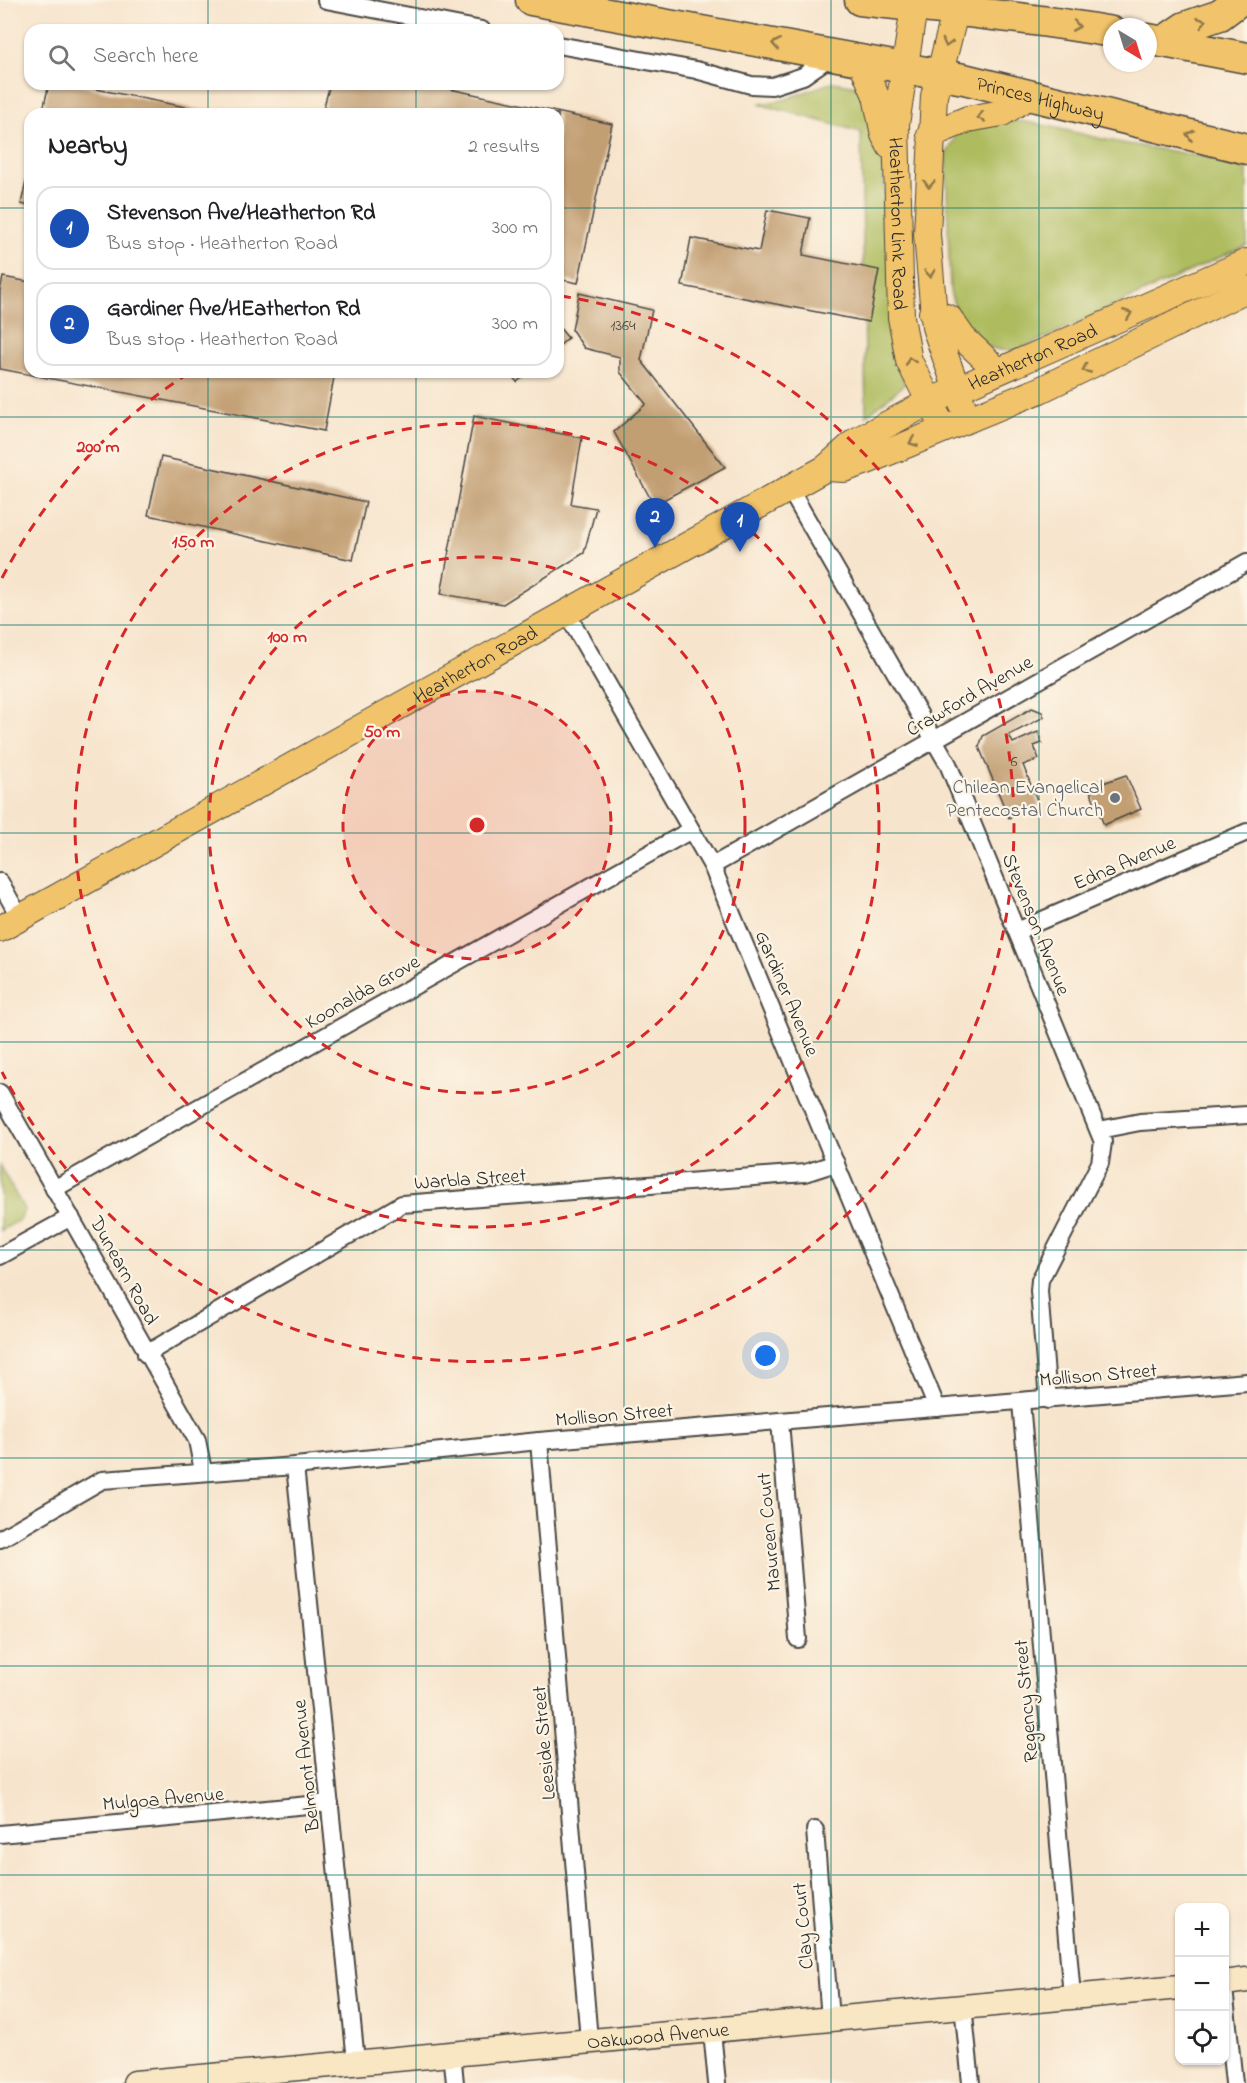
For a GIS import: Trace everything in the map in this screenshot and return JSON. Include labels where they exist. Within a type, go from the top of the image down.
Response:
[{"type":"highway","name":"Princes Highway","points":[[531,0],[939,74],[1247,149]]},
{"type":"highway","points":[[860,0],[955,13],[1029,9],[1103,30]]},
{"type":"highway","points":[[1157,40],[1220,15],[1240,0]]},
{"type":"highway","points":[[1157,40],[1247,58]]},
{"type":"main road","name":"Heatherton Link Road","points":[[914,8],[896,124],[901,317],[909,361],[931,401],[943,430]]},
{"type":"main road","name":"Heatherton Link Road","points":[[955,13],[939,74],[930,135],[927,234],[932,313],[940,345],[968,421]]},
{"type":"main road","points":[[847,58],[876,96],[884,135],[896,157]]},
{"type":"main road","points":[[930,135],[968,119],[1002,113],[1029,96]]},
{"type":"main road","name":"Heatherton Road","points":[[10,924],[826,468],[856,441],[931,401],[997,370],[1247,262]]},
{"type":"main road","name":"Heatherton Road","points":[[826,468],[844,469],[968,421],[1050,386],[1247,289]]},
{"type":"main road","points":[[932,313],[949,318],[963,338],[997,370]]},
{"type":"street","points":[[326,0],[451,24]]},
{"type":"street","points":[[564,46],[696,70],[751,85],[772,86],[847,58]]},
{"type":"street","name":"Stevenson Avenue","points":[[789,488],[948,764],[1099,1130],[1104,1149],[1100,1163],[1040,1280],[1048,1400]]},
{"type":"street","name":"Crawford Avenue","points":[[712,866],[1247,562]]},
{"type":"street","name":"Gardiner Avenue","points":[[566,612],[712,866],[937,1408]]},
{"type":"street","name":"Koonalda Grove","points":[[54,1190],[691,830]]},
{"type":"street","name":"Edna Avenue","points":[[1017,931],[1247,832]]},
{"type":"street","points":[[0,882],[10,924]]},
{"type":"street","name":"Dunearn Road","points":[[0,1093],[146,1354],[197,1440],[203,1471]]},
{"type":"street","points":[[1099,1130],[1140,1122],[1247,1114]]},
{"type":"street","name":"Warbla Street","points":[[146,1354],[402,1204],[805,1173],[836,1162]]},
{"type":"street","points":[[0,1256],[71,1217]]},
{"type":"street","name":"Mollison Street","points":[[0,1539],[102,1480],[295,1466],[539,1441],[1247,1382]]},
{"type":"street","name":"Regency Street","points":[[1021,1402],[1072,1996]]},
{"type":"street","name":"Maureen Court","points":[[780,1420],[798,1639]]},
{"type":"street","name":"Leeside Street","points":[[539,1441],[589,2040]]},
{"type":"street","name":"Belmont Avenue","points":[[295,1466],[356,2061]]},
{"type":"street","name":"Mulgoa Avenue","points":[[0,1834],[330,1803]]},
{"type":"street","name":"Clay Court","points":[[814,1830],[831,2019]]},
{"type":"street","points":[[1229,1982],[1247,1980]]},
{"type":"street","name":"Oakwood Avenue","points":[[135,2083],[452,2052],[712,2031],[1175,1987]]},
{"type":"street","points":[[963,2006],[971,2083]]},
{"type":"street","points":[[1226,2011],[1234,2083]]},
{"type":"street","points":[[712,2031],[717,2083]]},
{"type":"street","points":[[452,2052],[455,2083]]},
{"type":"green space","points":[[833,82],[852,85],[860,89],[864,102],[871,102],[882,164],[903,367],[904,385],[866,416],[861,132],[759,104],[783,100]]},
{"type":"green space","points":[[999,120],[1044,125],[1102,139],[1199,156],[1247,169],[1247,245],[1018,350],[992,348],[981,343],[965,327],[950,291],[946,155],[957,134]]},
{"type":"green space","points":[[0,1166],[24,1209],[21,1219],[0,1231]]},
{"type":"building","points":[[48,90],[101,90],[190,108],[43,108]]},
{"type":"building","points":[[328,90],[455,90],[538,108],[324,108]]},
{"type":"building","points":[[564,114],[612,124],[578,283],[564,280]]},
{"type":"building","points":[[767,210],[810,218],[803,255],[879,270],[869,322],[682,286],[691,238],[759,251]]},
{"type":"building","points":[[3,277],[24,281],[24,374],[0,369],[0,291]]},
{"type":"building","points":[[579,293],[652,310],[641,360],[725,467],[654,505],[614,432],[646,404],[620,372],[620,357],[584,348],[572,330]]},
{"type":"building","points":[[47,378],[334,378],[324,431]]},
{"type":"building","points":[[474,416],[582,438],[571,504],[596,508],[584,553],[503,604],[441,594]]},
{"type":"building","points":[[161,457],[366,502],[353,560],[148,515]]},
{"type":"building","points":[[1032,708],[1042,712],[1044,717],[1009,735],[1013,743],[1038,732],[1042,743],[1034,746],[1039,759],[1023,765],[1039,805],[1009,818],[979,747],[983,736]]},
{"type":"building","name":"Chilean Evangelical Pentecostal Church","points":[[1126,775],[1141,809],[1104,825],[1089,788]]},
{"type":"place","name":"Gardiner Ave/HEatherton Rd","points":[[655,548]]},
{"type":"place","name":"Stevenson Ave/Heatherton Rd","points":[[740,552]]},
{"type":"place","name":"Chilean Evangelical Pentecostal Church","points":[[1115,798]]}]
